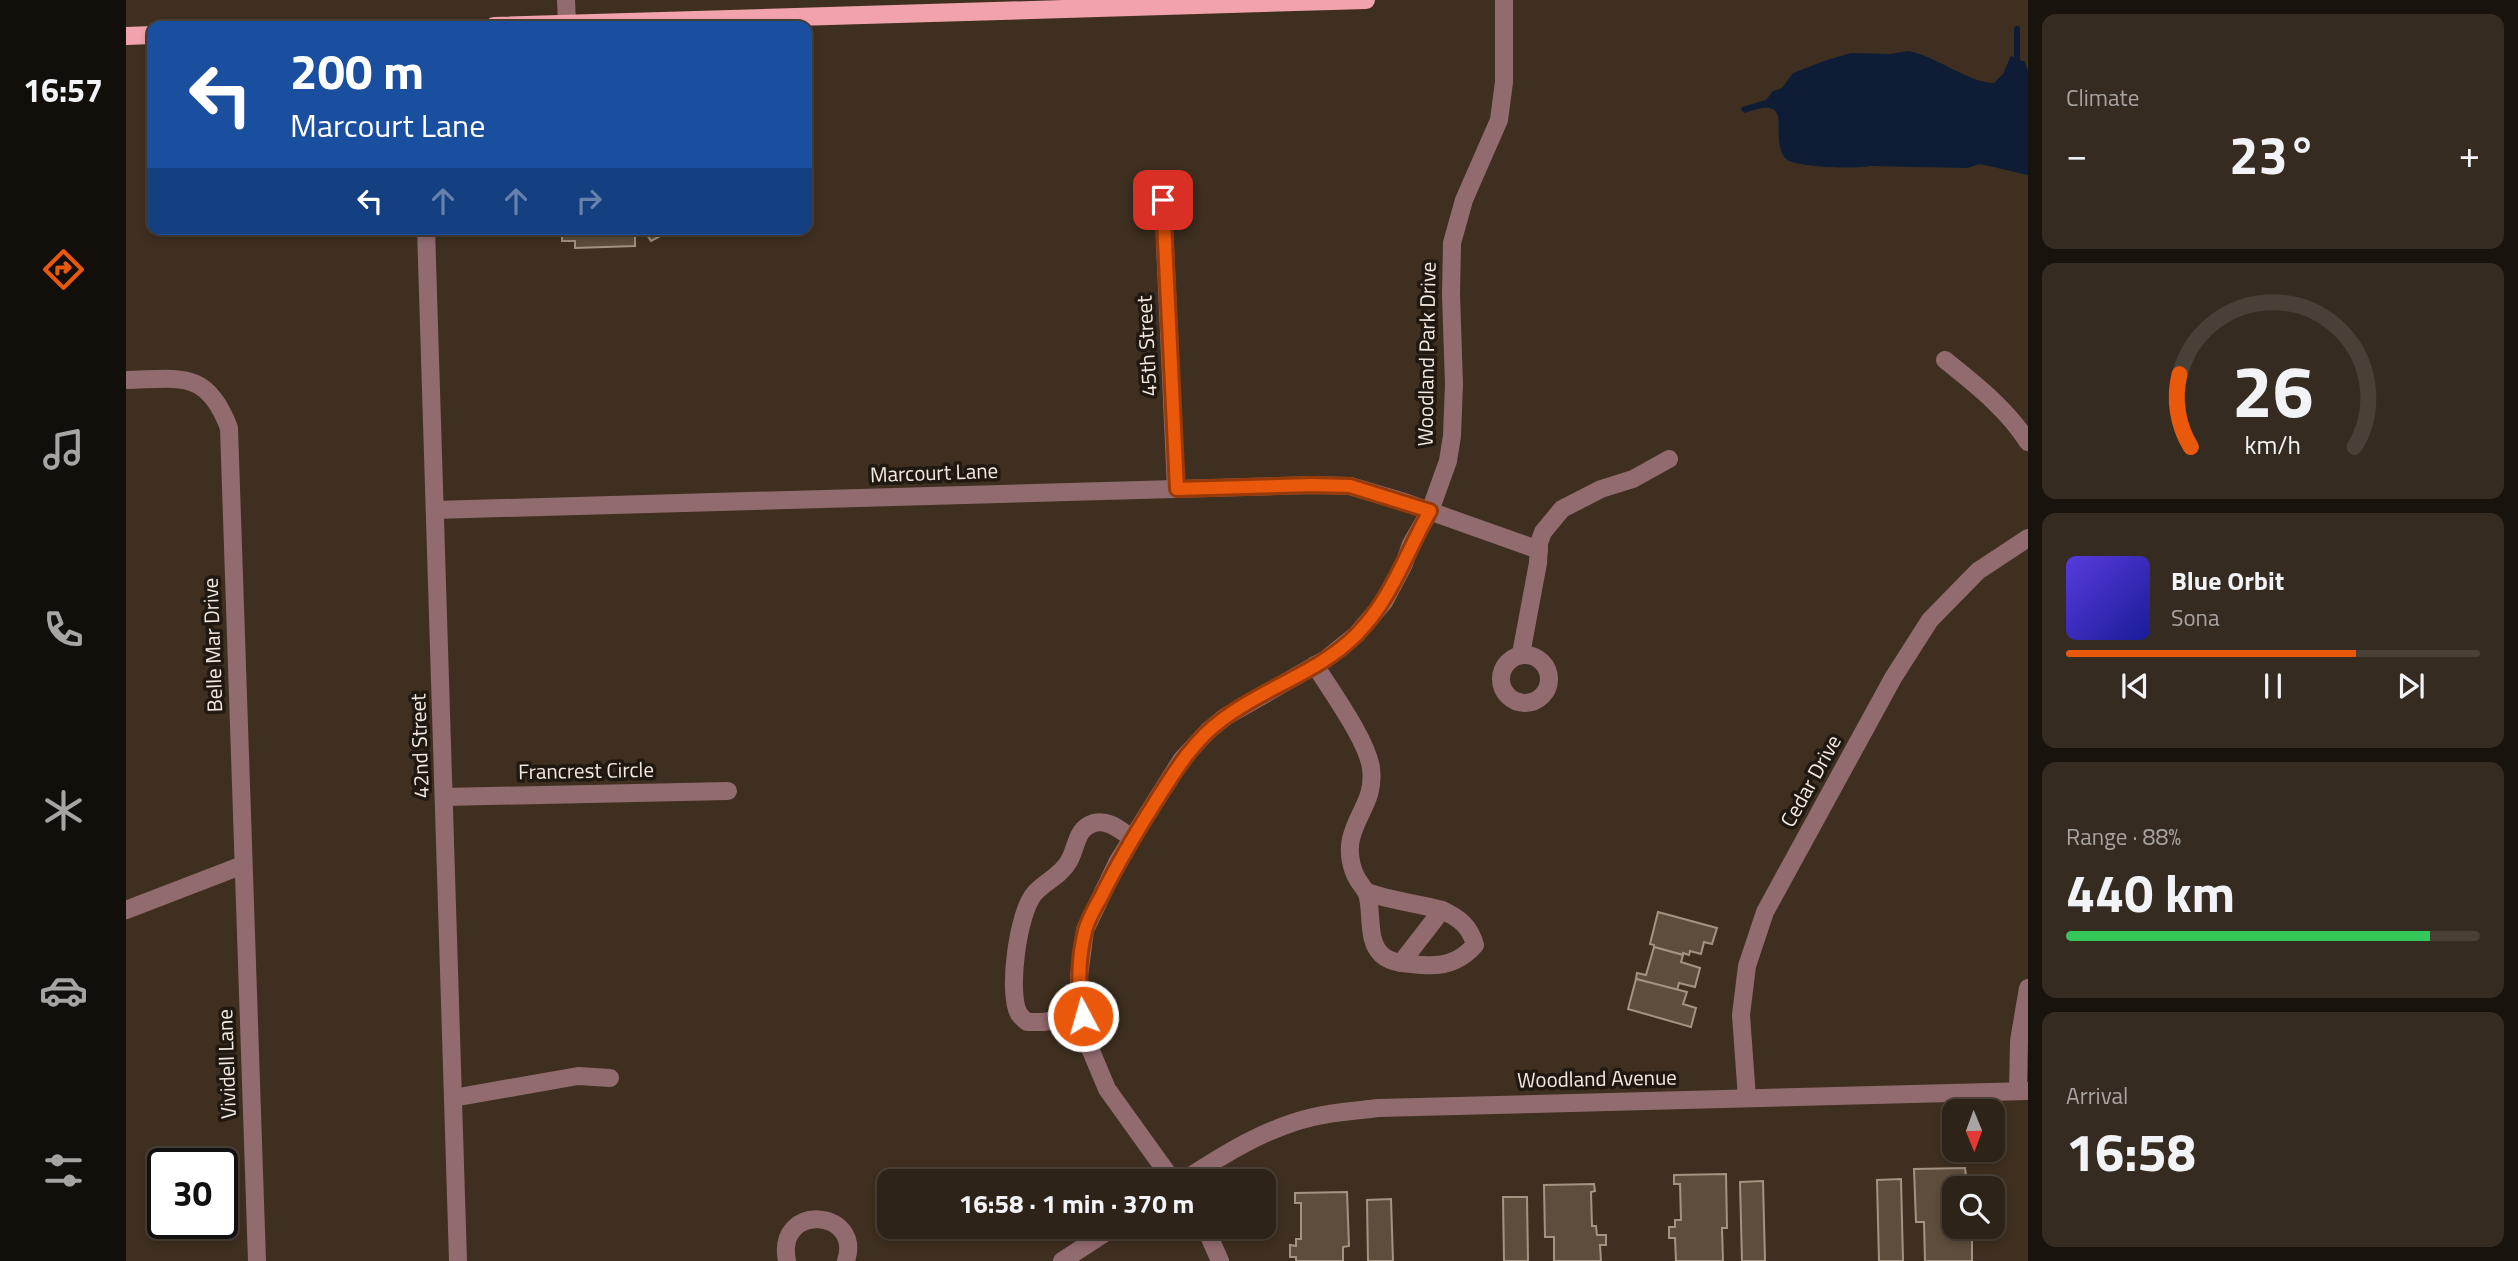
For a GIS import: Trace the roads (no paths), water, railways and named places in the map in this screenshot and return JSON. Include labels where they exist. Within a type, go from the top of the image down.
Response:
[{"type":"main road","points":[[620,21],[852,8],[1366,0]]},
{"type":"main road","points":[[126,36],[147,35]]},
{"type":"street","points":[[566,0],[567,21]]},
{"type":"street","name":"Woodland Park Drive","points":[[1164,1169],[1107,1089],[1089,1046],[1079,976],[1085,930],[1118,861],[1182,759],[1225,717],[1315,665],[1356,635],[1384,602],[1430,511],[1448,461],[1452,436],[1452,243],[1464,200],[1499,120],[1504,82],[1504,0]]},
{"type":"street","name":"45th Street","points":[[1163,200],[1177,489]]},
{"type":"street","name":"42nd Street","points":[[426,235],[458,1261]]},
{"type":"street","points":[[1945,360],[1996,402],[2019,427],[2028,442]]},
{"type":"street","name":"Belle Mar Drive","points":[[126,380],[186,379],[203,386],[220,404],[229,428],[243,865]]},
{"type":"street","points":[[1521,654],[1543,532],[1562,509],[1601,489],[1633,479],[1669,459]]},
{"type":"street","name":"Marcourt Lane","points":[[435,510],[1350,486],[1539,550]]},
{"type":"street","name":"Cedar Drive","points":[[1747,1098],[1741,1015],[1747,966],[1766,912],[1893,678],[1930,620],[1978,571],[2028,538]]},
{"type":"street","points":[[1315,665],[1364,747],[1371,767],[1371,789],[1350,841],[1350,860],[1357,878],[1367,892],[1373,941],[1382,955],[1401,963],[1427,966],[1447,964],[1464,958],[1475,945],[1472,933],[1465,923],[1442,910],[1412,901],[1385,899],[1367,892]]},
{"type":"street","name":"Francrest Circle","points":[[444,797],[728,791]]},
{"type":"street","points":[[1083,1016],[1043,1023],[1027,1022],[1019,1014],[1014,979],[1017,943],[1025,911],[1034,894],[1051,882],[1069,862],[1081,830],[1093,823],[1107,822],[1132,838]]},
{"type":"street","points":[[126,910],[243,865]]},
{"type":"street","name":"Vividell Lane","points":[[243,865],[257,1261]]},
{"type":"street","points":[[1401,963],[1442,910]]},
{"type":"street","points":[[2023,1091],[2019,1041],[2028,988]]},
{"type":"street","points":[[453,1098],[578,1076],[610,1078]]},
{"type":"street","name":"Woodland Avenue","points":[[1201,1169],[1225,1153],[1284,1125],[1315,1116],[1378,1108],[2023,1091]]},
{"type":"street","points":[[788,1261],[786,1241],[792,1231],[809,1219],[820,1218],[837,1225],[843,1231],[849,1248],[846,1261]]},
{"type":"street","points":[[1062,1261],[1096,1239]]},
{"type":"street","points":[[1210,1239],[1220,1261]]},
{"type":"water","points":[[1908,51],[1930,58],[1974,79],[1994,83],[2003,74],[2011,56],[2025,62],[2028,72],[2028,175],[1980,164],[1967,168],[1800,164],[1785,158],[1779,139],[1778,120],[1771,108],[1745,113],[1741,110],[1742,107],[1766,100],[1773,91],[1782,88],[1793,73],[1827,60],[1851,53],[1889,54]]},
{"type":"waterway","points":[[2017,29],[2017,63]]}]
